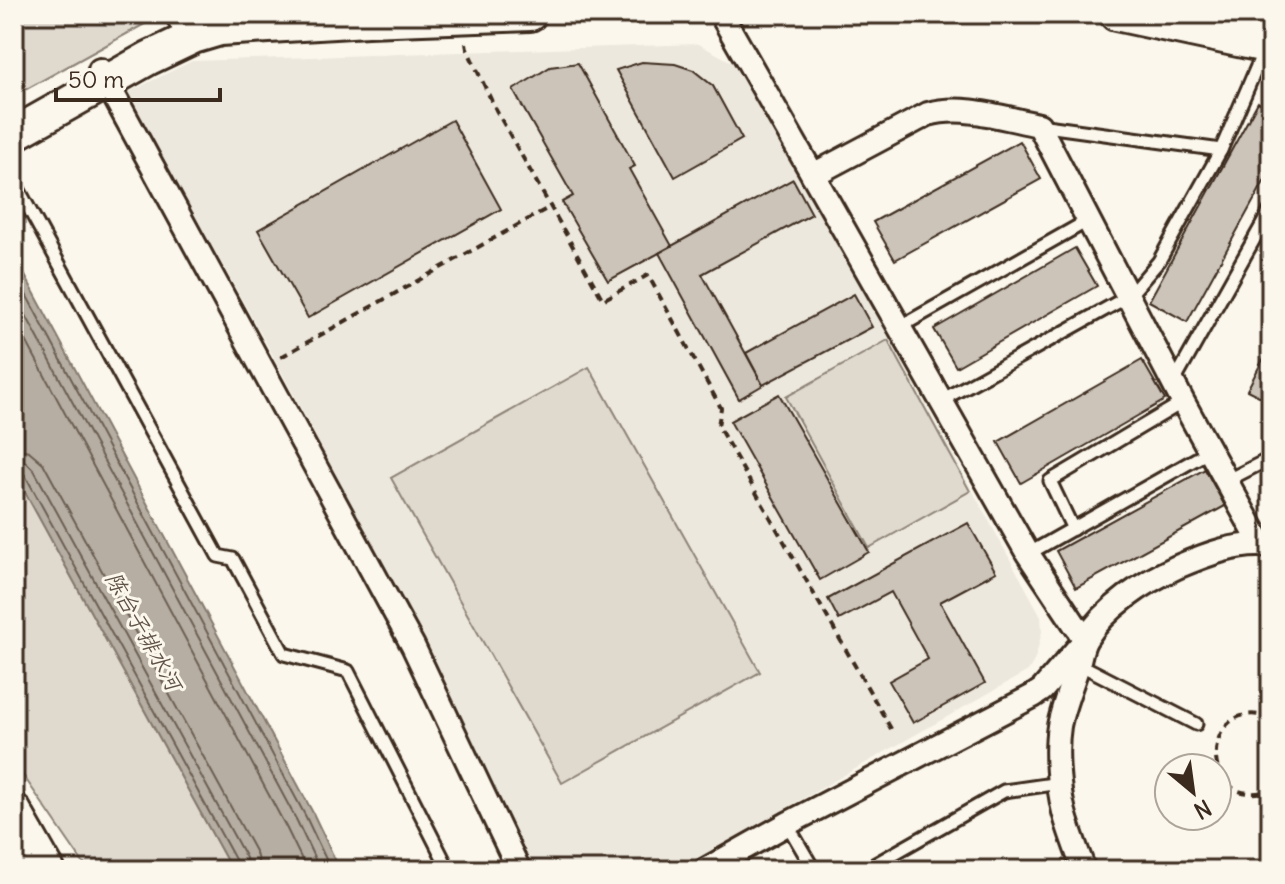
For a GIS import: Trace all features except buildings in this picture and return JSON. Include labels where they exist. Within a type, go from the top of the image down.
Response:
[{"type":"main road","points":[[14,134],[152,39],[186,25],[229,14]]},
{"type":"main road","points":[[186,25],[220,29],[530,14]]},
{"type":"main road","points":[[1116,14],[1269,43]]},
{"type":"main road","points":[[1159,14],[1269,43]]},
{"type":"main road","points":[[14,117],[103,75]]},
{"type":"main road","points":[[14,810],[48,870]]},
{"type":"main road","points":[[14,860],[20,870]]},
{"type":"street","points":[[721,14],[1028,554],[1085,640],[1059,729],[1064,812],[1084,870]]},
{"type":"street","points":[[103,75],[413,646],[519,870]]},
{"type":"street","points":[[705,870],[1042,690],[1104,618],[1123,600],[1166,572],[1226,550],[1266,545],[1226,481],[1039,125],[956,109],[942,110],[928,114],[813,175]]},
{"type":"street","points":[[1019,704],[1045,714],[1059,729]]},
{"type":"lane","points":[[940,401],[1129,296],[1159,261],[1221,150],[1269,43]]},
{"type":"lane","points":[[1039,125],[1221,150]]},
{"type":"lane","points":[[14,181],[218,556],[233,559],[284,654],[348,671],[449,870]]},
{"type":"lane","points":[[1073,529],[1050,481],[1178,392],[1271,209]]},
{"type":"lane","points":[[898,328],[1089,220]]},
{"type":"lane","points":[[1028,554],[1210,451]]},
{"type":"lane","points":[[1226,481],[1271,458]]},
{"type":"lane","points":[[1079,664],[1196,724]]},
{"type":"lane","points":[[865,870],[1004,791],[1060,783]]},
{"type":"lane","points":[[787,824],[814,870]]},
{"type":"path","points":[[463,17],[467,49],[496,110],[603,300],[648,275],[721,408],[718,426],[894,734]]},
{"type":"path","points":[[281,357],[550,207]]},
{"type":"path","points":[[1271,718],[1255,714],[1230,722],[1216,744],[1215,757],[1225,780],[1235,788],[1248,793],[1271,790]]},
{"type":"shaded area","points":[[14,14],[146,14],[150,21],[14,96]]},
{"type":"shaded area","points":[[698,44],[732,62],[853,272],[1041,616],[1042,632],[1035,659],[1028,671],[677,870],[534,870],[421,636],[271,352],[127,93],[192,61]]},
{"type":"shaded area","points":[[888,340],[970,491],[869,548],[786,397]]},
{"type":"shaded area","points":[[589,367],[760,672],[562,783],[391,478]]},
{"type":"shaded area","points":[[14,472],[232,870],[88,870],[14,762]]},
{"type":"water","name":"陈台子排水河","points":[[14,255],[313,813],[340,870],[232,870],[14,472]]}]
